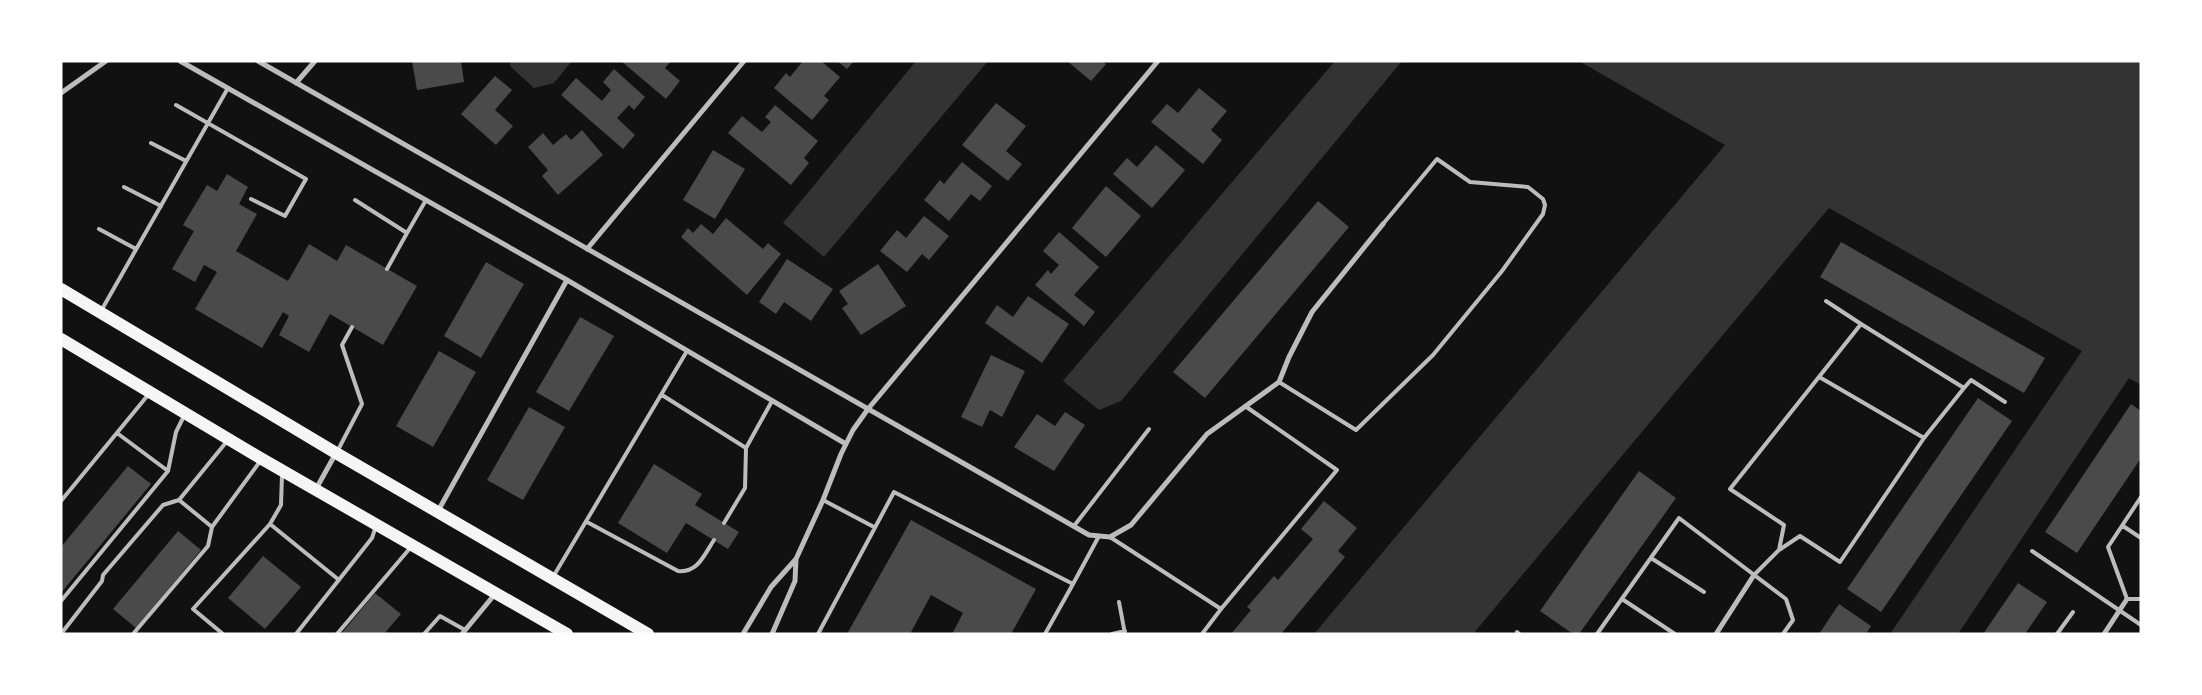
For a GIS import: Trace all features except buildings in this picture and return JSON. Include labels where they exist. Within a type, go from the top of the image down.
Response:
[{"type":"main road","points":[[61,289],[336,453],[648,634]]},
{"type":"main road","points":[[61,339],[316,490],[567,634]]},
{"type":"street","points":[[61,93],[106,61]]},
{"type":"street","points":[[180,61],[567,280],[846,444]]},
{"type":"street","points":[[258,61],[1089,535],[1110,537],[1131,525],[1207,434],[1279,382],[1289,357],[1312,312],[1384,224]]},
{"type":"street","points":[[296,83],[315,61]]},
{"type":"street","points":[[587,249],[744,61]]},
{"type":"street","points":[[743,634],[771,587],[796,559],[846,444],[868,409],[1158,61]]},
{"type":"street","points":[[438,512],[567,280]]},
{"type":"street","points":[[316,490],[336,453]]},
{"type":"street","points":[[772,634],[795,582],[796,559]]},
{"type":"street","points":[[1716,634],[1754,575]]},
{"type":"street","points":[[463,632],[496,593]]},
{"type":"street","points":[[2104,634],[2127,599]]},
{"type":"lane","points":[[100,312],[228,88]]},
{"type":"lane","points":[[176,105],[306,179],[285,216],[251,199]]},
{"type":"lane","points":[[151,143],[186,161]]},
{"type":"lane","points":[[1279,382],[1356,430],[1433,355],[1502,271],[1543,214],[1545,205],[1544,199],[1528,186],[1470,182],[1437,159],[1384,224]]},
{"type":"lane","points":[[124,187],[161,206]]},
{"type":"lane","points":[[355,200],[407,232]]},
{"type":"lane","points":[[387,269],[426,200]]},
{"type":"lane","points":[[99,229],[136,250]]},
{"type":"lane","points":[[1826,300],[1964,388]]},
{"type":"lane","points":[[1780,550],[1784,525],[1730,489],[1861,324]]},
{"type":"lane","points":[[336,453],[362,404],[342,346],[352,327]]},
{"type":"lane","points":[[553,578],[687,352]]},
{"type":"lane","points":[[1820,378],[1924,438]]},
{"type":"lane","points":[[1754,575],[1780,550],[1800,536],[1840,562],[1924,438],[1971,380],[2005,402]]},
{"type":"lane","points":[[61,501],[151,392]]},
{"type":"lane","points":[[662,395],[746,448]]},
{"type":"lane","points":[[724,522],[745,488],[746,448],[772,401]]},
{"type":"lane","points":[[1202,634],[1337,470],[1245,406]]},
{"type":"lane","points":[[61,601],[168,471],[176,432],[185,413]]},
{"type":"lane","points":[[1074,526],[1149,429]]},
{"type":"lane","points":[[117,433],[168,471]]},
{"type":"lane","points":[[61,634],[102,582],[103,575],[163,505],[179,500],[229,438]]},
{"type":"lane","points":[[133,634],[208,546],[212,527],[262,458]]},
{"type":"lane","points":[[223,634],[193,609],[270,524],[281,505],[282,470]]},
{"type":"lane","points":[[818,634],[894,492],[1073,584]]},
{"type":"lane","points":[[2141,497],[2108,547],[2127,599],[2141,599]]},
{"type":"lane","points":[[179,500],[212,527]]},
{"type":"lane","points":[[823,500],[874,527]]},
{"type":"lane","points":[[1597,634],[1679,518],[1786,600],[1793,620],[1784,634]]},
{"type":"lane","points":[[587,522],[678,571],[692,570],[698,565],[714,540]]},
{"type":"lane","points":[[270,524],[339,580]]},
{"type":"lane","points":[[296,634],[372,538],[376,524]]},
{"type":"lane","points":[[2123,526],[2141,538]]},
{"type":"lane","points":[[1045,634],[1099,536]]},
{"type":"lane","points":[[1110,537],[1221,609]]},
{"type":"lane","points":[[337,634],[413,545]]},
{"type":"lane","points":[[2032,551],[2141,625]]},
{"type":"lane","points":[[1651,558],[1704,592]]},
{"type":"lane","points":[[1622,599],[1675,634]]},
{"type":"lane","points":[[1112,634],[1125,632],[1119,602]]},
{"type":"lane","points":[[2057,634],[2073,612]]},
{"type":"lane","points":[[424,634],[440,616],[463,632]]},
{"type":"shaded area","points":[[511,61],[572,61],[554,83],[534,88],[510,66]]},
{"type":"shaded area","points":[[916,61],[988,61],[824,257],[783,223]]},
{"type":"shaded area","points":[[1335,61],[1402,61],[1121,401],[1099,410],[1063,381]]},
{"type":"shaded area","points":[[1579,61],[2141,61],[2141,385],[2129,378],[1958,634],[1890,634],[2082,351],[1829,208],[1473,634],[1314,634],[1725,145]]}]
